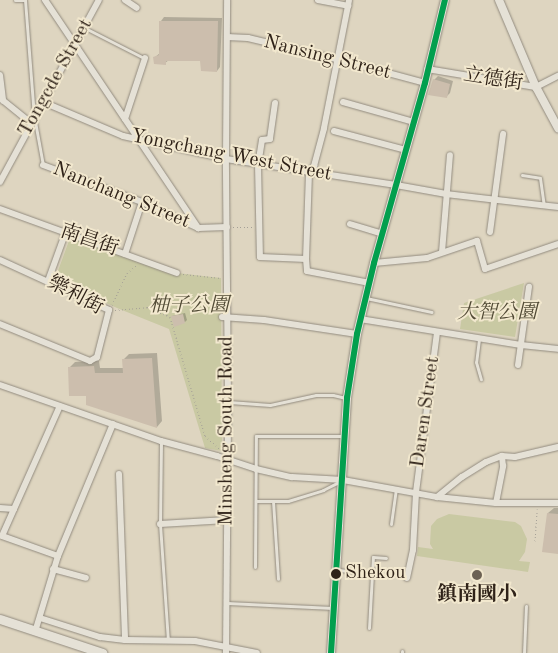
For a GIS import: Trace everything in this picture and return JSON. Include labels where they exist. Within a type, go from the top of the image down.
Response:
[{"type":"main road","points":[[0,619],[102,653]]},
{"type":"street","points":[[44,0],[198,228],[227,227]]},
{"type":"street","name":"Tongcde Street","points":[[0,182],[32,120],[99,0]]},
{"type":"street","points":[[125,0],[137,8]]},
{"type":"street","name":"Minsheng South Road","points":[[226,649],[228,402],[224,317],[227,278],[227,0]]},
{"type":"street","points":[[318,0],[349,3],[336,59],[324,128],[314,166],[309,173],[306,259],[308,271],[370,283]]},
{"type":"street","points":[[331,653],[344,480],[347,398],[357,334],[374,263],[425,83],[445,0]]},
{"type":"street","points":[[499,0],[536,87],[555,115],[558,128]]},
{"type":"street","name":"Nansing Street","points":[[227,37],[248,38],[425,83]]},
{"type":"street","points":[[125,119],[145,58]]},
{"type":"street","name":"立德街","points":[[427,69],[536,87],[558,76]]},
{"type":"street","points":[[0,75],[1,100],[32,120]]},
{"type":"street","name":"Yongchang West Street","points":[[43,102],[123,136],[226,160],[396,184],[446,194],[558,208]]},
{"type":"street","points":[[343,102],[414,122]]},
{"type":"street","points":[[275,103],[270,139],[262,140],[258,164],[260,257],[306,259]]},
{"type":"street","points":[[334,131],[406,150]]},
{"type":"street","points":[[490,232],[503,134]]},
{"type":"street","points":[[442,252],[450,155]]},
{"type":"street","name":"Nanchang Street","points":[[43,165],[142,202],[198,228]]},
{"type":"street","points":[[124,254],[142,202]]},
{"type":"street","name":"南昌街","points":[[0,209],[177,273]]},
{"type":"street","points":[[350,224],[382,234]]},
{"type":"street","points":[[48,281],[65,234]]},
{"type":"street","points":[[374,263],[427,258],[477,241],[485,269],[558,244]]},
{"type":"street","name":"樂利街","points":[[0,260],[109,310]]},
{"type":"street","points":[[518,366],[530,287]]},
{"type":"street","points":[[0,324],[90,361],[96,357],[109,310]]},
{"type":"street","points":[[224,317],[264,320],[357,334]]},
{"type":"street","points":[[360,319],[521,345],[558,349]]},
{"type":"street","name":"Daren Street","points":[[407,578],[413,550],[416,492],[437,332]]},
{"type":"street","points":[[0,385],[161,441],[256,469],[292,477],[344,480],[437,497],[496,503],[558,504]]},
{"type":"street","points":[[58,556],[1,537],[60,406]]},
{"type":"street","points":[[35,632],[53,569],[113,424]]},
{"type":"street","points":[[437,497],[462,477],[502,456],[515,458],[558,447]]},
{"type":"street","points":[[496,503],[502,456]]},
{"type":"street","points":[[119,474],[125,640]]},
{"type":"street","points":[[0,508],[14,509]]},
{"type":"street","points":[[160,524],[227,520]]},
{"type":"street","points":[[53,569],[86,578]]},
{"type":"street","points":[[40,618],[100,637],[125,640],[194,641],[226,649],[257,653]]},
{"type":"lane","points":[[15,0],[25,0],[32,120],[43,165]]},
{"type":"lane","points":[[84,28],[145,58]]},
{"type":"lane","points":[[522,175],[540,178],[544,206]]},
{"type":"lane","points":[[366,298],[432,312]]},
{"type":"lane","points":[[480,338],[476,362],[481,379]]},
{"type":"lane","points":[[228,402],[270,405],[316,395],[333,395],[347,398]]},
{"type":"lane","points":[[256,567],[256,436],[345,436]]},
{"type":"lane","points":[[161,441],[160,524],[168,640]]},
{"type":"lane","points":[[256,501],[288,501],[323,490],[344,480]]},
{"type":"lane","points":[[392,524],[396,489]]},
{"type":"lane","points":[[273,501],[278,579]]},
{"type":"lane","points":[[369,628],[373,557],[386,558]]},
{"type":"lane","points":[[337,570],[372,573]]},
{"type":"lane","points":[[227,603],[335,608]]},
{"type":"lane","points":[[524,653],[526,606]]},
{"type":"path","points":[[227,227],[258,227]]},
{"type":"path","points":[[145,261],[127,272],[109,310],[147,307],[170,317],[205,436],[222,451],[222,441]]},
{"type":"path","points":[[177,273],[227,278]]},
{"type":"path","points":[[535,541],[537,504]]},
{"type":"green space","name":"柚子公園","points":[[70,238],[177,273],[221,278],[222,451],[205,448],[169,329],[117,308],[55,279]]},
{"type":"green space","name":"大智公園","points":[[524,283],[515,337],[460,329],[464,303]]},
{"type":"green space","points":[[449,514],[515,522],[521,526],[527,539],[525,552],[519,561],[530,562],[528,572],[417,556],[418,547],[433,549],[430,544],[431,526],[437,519]]},
{"type":"building","points":[[159,21],[218,21],[217,72],[201,71],[200,61],[166,61],[166,65],[154,64],[153,57],[159,55]]},
{"type":"building","points":[[433,79],[450,84],[447,98],[428,95]]},
{"type":"building","points":[[183,314],[185,323],[174,327],[171,316]]},
{"type":"building","points":[[152,358],[157,428],[86,405],[86,396],[69,396],[68,367],[94,366],[95,373],[123,373],[122,359]]},
{"type":"building","points":[[547,513],[558,514],[558,554],[542,552]]},
{"type":"transit line","points":[[331,653],[347,398],[357,334],[374,263],[425,83],[445,0]]},
{"type":"place","name":"Shekou","points":[[336,574]]},
{"type":"place","name":"鎮南國小","points":[[477,575]]}]
